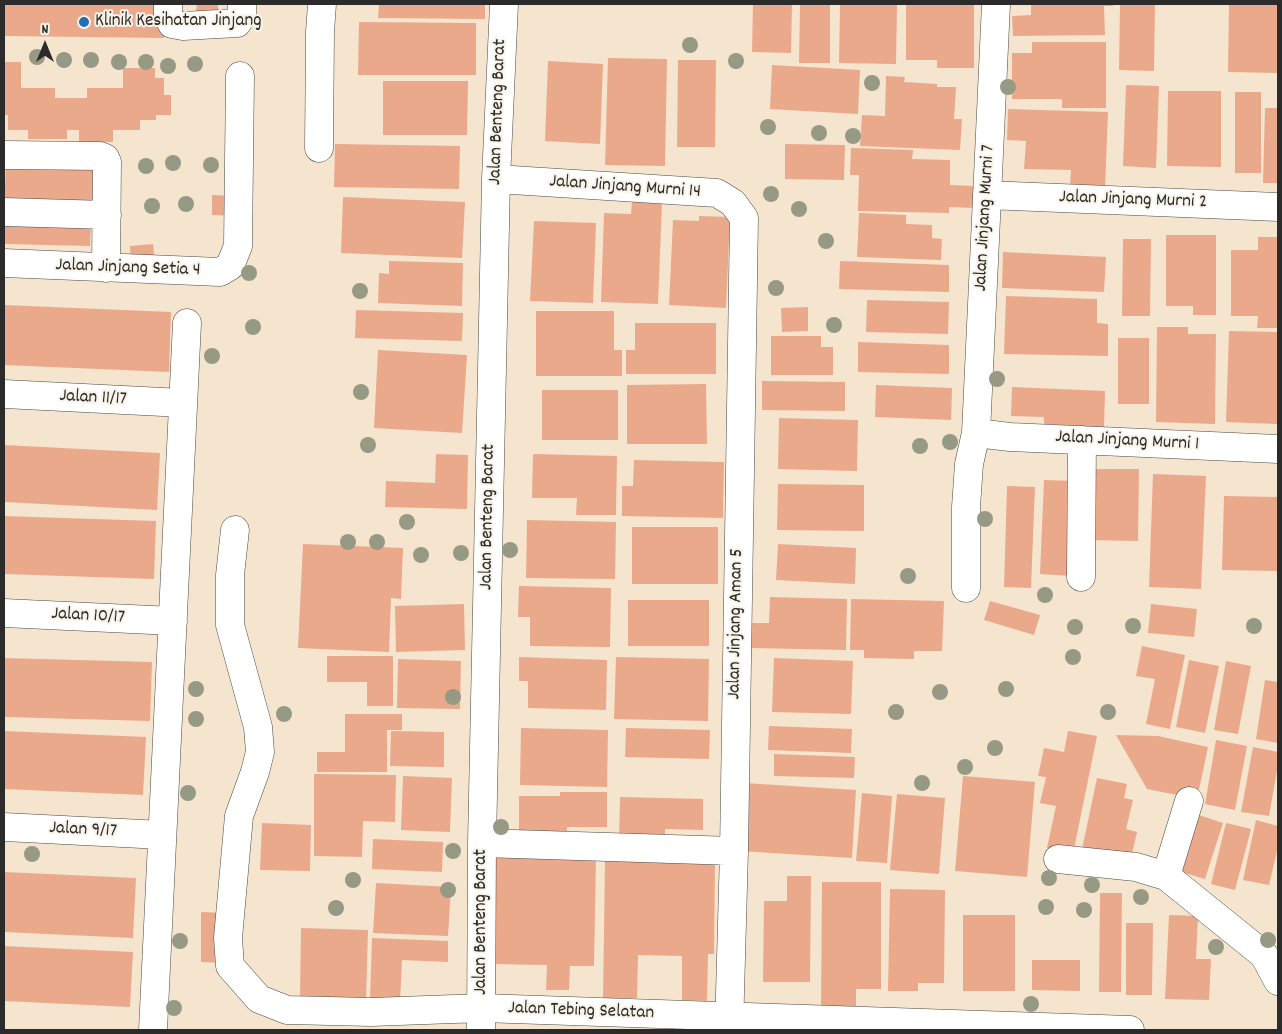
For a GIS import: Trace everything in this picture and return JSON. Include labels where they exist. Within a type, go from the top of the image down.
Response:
[{"type":"street","points":[[168,4],[168,16],[172,24],[183,26],[237,23],[242,15],[242,4]]},
{"type":"street","points":[[319,148],[322,4]]},
{"type":"street","name":"Jalan Benteng Barat","points":[[481,1019],[482,843],[496,180],[504,4]]},
{"type":"street","name":"Jalan Jinjang Murni 7","points":[[966,588],[966,506],[969,464],[976,433],[996,4]]},
{"type":"street","name":"Jalan Jinjang Setia 4","points":[[4,263],[220,272],[230,266],[238,246],[240,76]]},
{"type":"street","points":[[4,155],[100,156],[105,158],[108,162],[106,268]]},
{"type":"street","name":"Jalan Jinjang Murni 14","points":[[496,180],[716,193],[732,203],[744,218]]},
{"type":"street","name":"Jalan Jinjang Murni 2","points":[[987,195],[1278,207]]},
{"type":"street","points":[[4,212],[107,214]]},
{"type":"street","name":"Jalan Jinjang Aman 5","points":[[729,1023],[734,851],[744,218]]},
{"type":"street","points":[[153,1030],[187,323]]},
{"type":"street","name":"Jalan 11/17","points":[[4,394],[183,403]]},
{"type":"street","name":"Jalan Jinjang Murni 1","points":[[976,433],[1010,437],[1278,449]]},
{"type":"street","points":[[1080,577],[1082,440]]},
{"type":"street","name":"Jalan Tebing Selatan","points":[[235,530],[230,575],[230,625],[258,727],[260,752],[256,772],[240,816],[228,938],[230,966],[259,999],[287,1010],[371,1012],[481,1019],[1130,1030]]},
{"type":"street","name":"Jalan 10/17","points":[[4,613],[173,621]]},
{"type":"street","points":[[1166,876],[1189,800]]},
{"type":"street","name":"Jalan 9/17","points":[[4,827],[162,835]]},
{"type":"street","points":[[482,843],[734,851]]},
{"type":"street","points":[[1058,859],[1136,867],[1166,876],[1264,956],[1278,981]]},
{"type":"building","name":"Klinik Kesihatan Jinjang","points":[[4,4],[154,4],[154,8],[164,8],[164,38],[4,36]]},
{"type":"building","points":[[197,4],[218,4],[218,11],[196,11]]},
{"type":"building","points":[[379,4],[485,4],[485,19],[378,18]]},
{"type":"building","points":[[753,4],[792,4],[791,53],[752,52]]},
{"type":"building","points":[[800,4],[830,4],[830,63],[799,63]]},
{"type":"building","points":[[840,4],[897,4],[896,64],[839,63]]},
{"type":"building","points":[[906,4],[974,4],[974,68],[937,68],[937,60],[906,60]]},
{"type":"building","points":[[1031,4],[1113,4],[1113,6],[1104,6],[1105,35],[1013,36],[1012,16],[1031,15]]},
{"type":"building","points":[[1120,4],[1155,4],[1154,71],[1119,70]]},
{"type":"building","points":[[1229,4],[1278,4],[1278,73],[1228,72]]},
{"type":"building","points":[[359,22],[476,23],[476,75],[358,75]]},
{"type":"building","points":[[1032,42],[1106,42],[1106,108],[1062,108],[1062,99],[1012,99],[1012,53],[1032,53]]},
{"type":"building","points":[[608,58],[667,59],[665,166],[605,165]]},
{"type":"building","points":[[678,60],[716,60],[715,147],[677,147]]},
{"type":"building","points":[[548,61],[603,64],[600,144],[545,141]]},
{"type":"building","points":[[4,62],[21,62],[21,88],[55,88],[55,98],[87,98],[87,88],[123,88],[123,68],[155,68],[155,78],[164,78],[164,95],[171,95],[171,115],[156,115],[156,120],[140,120],[140,130],[113,130],[113,142],[79,142],[79,130],[67,130],[67,139],[28,139],[28,130],[8,130],[8,115],[4,115]]},
{"type":"building","points":[[772,65],[860,70],[858,114],[770,109]]},
{"type":"building","points":[[886,76],[905,77],[904,82],[937,84],[937,87],[956,87],[954,119],[962,119],[960,150],[860,146],[862,115],[885,116]]},
{"type":"building","points":[[383,81],[468,81],[467,135],[383,135]]},
{"type":"building","points":[[1126,85],[1159,86],[1156,168],[1123,166]]},
{"type":"building","points":[[1168,91],[1221,91],[1221,167],[1167,166]]},
{"type":"building","points":[[1235,92],[1261,92],[1261,173],[1235,173]]},
{"type":"building","points":[[1265,108],[1278,108],[1278,183],[1263,183]]},
{"type":"building","points":[[1008,109],[1108,112],[1105,188],[1070,187],[1071,170],[1024,169],[1026,141],[1007,140]]},
{"type":"building","points":[[335,144],[460,146],[459,189],[334,187]]},
{"type":"building","points":[[785,144],[845,145],[844,180],[785,179]]},
{"type":"building","points":[[851,148],[913,150],[912,159],[950,160],[950,185],[974,186],[974,208],[949,207],[949,213],[858,211],[859,175],[850,175]]},
{"type":"building","points":[[6,162],[95,166],[93,212],[4,208]]},
{"type":"building","points":[[212,195],[236,196],[235,216],[212,215]]},
{"type":"building","points":[[343,197],[465,202],[462,258],[341,253]]},
{"type":"building","points":[[632,201],[662,203],[658,304],[601,302],[604,213],[631,214]]},
{"type":"building","points":[[859,213],[906,215],[906,224],[932,225],[932,238],[942,239],[941,260],[857,257]]},
{"type":"building","points":[[699,216],[730,217],[726,308],[669,305],[673,220],[699,221]]},
{"type":"building","points":[[534,221],[596,223],[593,303],[530,301]]},
{"type":"building","points":[[4,224],[91,226],[90,246],[4,244]]},
{"type":"building","points":[[1166,235],[1216,235],[1216,315],[1193,315],[1193,306],[1166,306]]},
{"type":"building","points":[[1258,237],[1278,237],[1278,328],[1257,328],[1258,316],[1231,316],[1231,250],[1258,250]]},
{"type":"building","points":[[1123,239],[1151,239],[1150,316],[1122,316]]},
{"type":"building","points":[[153,244],[155,263],[131,264],[130,246]]},
{"type":"building","points":[[1003,252],[1106,257],[1104,292],[1002,288]]},
{"type":"building","points":[[389,261],[463,263],[462,306],[378,303],[379,273],[389,274]]},
{"type":"building","points":[[840,261],[949,265],[949,292],[839,289]]},
{"type":"building","points":[[1006,296],[1097,299],[1097,323],[1108,324],[1108,356],[1004,354]]},
{"type":"building","points":[[867,300],[949,302],[948,334],[866,332]]},
{"type":"building","points":[[4,305],[171,312],[169,372],[4,365]]},
{"type":"building","points":[[808,307],[808,331],[782,332],[781,308]]},
{"type":"building","points":[[356,310],[463,313],[462,341],[355,338]]},
{"type":"building","points":[[536,311],[614,311],[614,350],[622,350],[622,376],[536,376]]},
{"type":"building","points":[[635,323],[716,323],[716,374],[626,374],[626,350],[635,350]]},
{"type":"building","points":[[1157,327],[1188,327],[1188,334],[1216,334],[1215,424],[1156,422]]},
{"type":"building","points":[[1229,331],[1278,332],[1278,424],[1226,422]]},
{"type":"building","points":[[771,336],[821,336],[821,347],[833,347],[833,375],[771,375]]},
{"type":"building","points":[[1118,338],[1149,338],[1149,404],[1118,404]]},
{"type":"building","points":[[858,342],[949,345],[949,374],[858,372]]},
{"type":"building","points":[[378,350],[467,355],[462,433],[374,428]]},
{"type":"building","points":[[762,381],[845,382],[845,411],[762,410]]},
{"type":"building","points":[[706,384],[707,444],[627,444],[627,385]]},
{"type":"building","points":[[876,385],[952,388],[951,420],[875,417]]},
{"type":"building","points":[[1012,387],[1105,391],[1104,427],[1044,424],[1044,417],[1011,416]]},
{"type":"building","points":[[542,390],[618,390],[618,440],[542,440]]},
{"type":"building","points":[[779,418],[858,420],[857,471],[778,469]]},
{"type":"building","points":[[4,445],[160,453],[157,510],[4,502]]},
{"type":"building","points":[[436,454],[468,455],[467,509],[385,507],[386,481],[435,483]]},
{"type":"building","points":[[533,454],[617,456],[616,515],[576,515],[577,498],[532,498]]},
{"type":"building","points":[[634,460],[724,462],[723,518],[622,516],[622,486],[633,486]]},
{"type":"building","points":[[1087,469],[1139,469],[1138,541],[1086,540]]},
{"type":"building","points":[[1153,474],[1206,476],[1201,589],[1149,587]]},
{"type":"building","points":[[1044,480],[1076,481],[1072,576],[1040,574]]},
{"type":"building","points":[[778,484],[864,485],[864,531],[777,530]]},
{"type":"building","points":[[1007,486],[1035,487],[1031,588],[1004,587]]},
{"type":"building","points":[[1224,496],[1278,497],[1278,571],[1222,570]]},
{"type":"building","points":[[4,516],[156,521],[154,579],[4,574]]},
{"type":"building","points":[[527,520],[616,522],[615,579],[526,578]]},
{"type":"building","points":[[632,527],[718,527],[718,584],[632,584]]},
{"type":"building","points":[[303,544],[403,548],[401,599],[391,598],[389,652],[298,648]]},
{"type":"building","points":[[778,544],[856,548],[855,584],[776,580]]},
{"type":"building","points":[[519,586],[611,588],[610,647],[530,646],[530,617],[518,617]]},
{"type":"building","points":[[770,597],[847,599],[846,650],[751,648],[752,623],[769,623]]},
{"type":"building","points":[[851,599],[944,601],[942,651],[914,651],[914,659],[864,658],[864,650],[850,650]]},
{"type":"building","points":[[628,600],[709,600],[709,646],[628,646]]},
{"type":"building","points":[[990,601],[1040,615],[1034,635],[984,620]]},
{"type":"building","points":[[464,604],[465,650],[396,652],[395,606]]},
{"type":"building","points":[[1151,604],[1197,609],[1194,637],[1148,633]]},
{"type":"building","points":[[1142,646],[1185,655],[1170,729],[1146,724],[1155,679],[1136,676]]},
{"type":"building","points":[[327,656],[393,656],[393,706],[367,706],[367,682],[327,682]]},
{"type":"building","points":[[519,657],[607,660],[606,710],[528,708],[528,681],[519,681]]},
{"type":"building","points":[[616,657],[709,659],[708,721],[614,719]]},
{"type":"building","points":[[4,658],[152,662],[150,721],[4,717]]},
{"type":"building","points":[[774,658],[853,661],[851,714],[772,712]]},
{"type":"building","points":[[398,659],[461,661],[460,709],[397,708]]},
{"type":"building","points":[[1189,660],[1219,666],[1205,733],[1176,727]]},
{"type":"building","points":[[1226,661],[1251,666],[1238,734],[1214,730]]},
{"type":"building","points":[[1265,680],[1278,682],[1278,743],[1256,739]]},
{"type":"building","points":[[345,714],[402,714],[402,730],[387,730],[387,772],[317,772],[317,752],[345,752]]},
{"type":"building","points":[[769,726],[852,729],[851,753],[768,750]]},
{"type":"building","points":[[521,728],[608,730],[607,787],[520,785]]},
{"type":"building","points":[[626,728],[710,730],[709,759],[625,757]]},
{"type":"building","points":[[4,731],[146,737],[143,795],[4,789]]},
{"type":"building","points":[[391,731],[444,732],[444,767],[390,766]]},
{"type":"building","points":[[1068,731],[1097,736],[1073,854],[1047,848],[1056,806],[1040,803],[1046,777],[1038,776],[1044,748],[1064,752]]},
{"type":"building","points":[[1116,735],[1158,736],[1208,747],[1197,799],[1147,789]]},
{"type":"building","points":[[1216,740],[1247,746],[1235,810],[1205,804]]},
{"type":"building","points":[[1253,747],[1278,752],[1278,765],[1269,816],[1241,812]]},
{"type":"building","points":[[774,754],[855,757],[854,778],[774,776]]},
{"type":"building","points":[[314,774],[396,775],[395,822],[363,821],[362,857],[314,856]]},
{"type":"building","points":[[403,776],[452,778],[450,832],[401,830]]},
{"type":"building","points":[[963,776],[1035,782],[1027,877],[955,871]]},
{"type":"building","points":[[1097,778],[1127,784],[1124,798],[1133,800],[1126,829],[1137,832],[1132,854],[1114,851],[1112,860],[1081,854]]},
{"type":"building","points":[[744,783],[856,790],[852,858],[740,851]]},
{"type":"building","points":[[560,792],[607,792],[607,827],[567,827],[567,838],[519,838],[519,796],[560,796]]},
{"type":"building","points":[[862,793],[892,796],[887,863],[856,861]]},
{"type":"building","points":[[897,794],[945,798],[939,874],[890,870]]},
{"type":"building","points":[[620,797],[703,799],[703,830],[665,829],[665,843],[619,842]]},
{"type":"building","points":[[1199,815],[1223,823],[1205,879],[1181,872]]},
{"type":"building","points":[[1256,820],[1278,826],[1278,847],[1269,885],[1243,880]]},
{"type":"building","points":[[262,823],[311,825],[310,871],[260,870]]},
{"type":"building","points":[[1226,823],[1251,829],[1235,890],[1211,884]]},
{"type":"building","points":[[373,839],[443,842],[442,872],[372,869]]},
{"type":"building","points":[[493,853],[596,856],[594,966],[570,966],[569,990],[546,990],[547,965],[490,964]]},
{"type":"building","points":[[605,860],[715,861],[714,954],[708,954],[707,1001],[682,1000],[682,956],[638,955],[637,998],[603,998]]},
{"type":"building","points":[[4,872],[136,878],[133,938],[4,932]]},
{"type":"building","points":[[787,876],[811,876],[810,982],[763,982],[764,901],[787,901]]},
{"type":"building","points":[[822,882],[881,882],[881,989],[856,989],[856,1006],[821,1006]]},
{"type":"building","points":[[376,883],[451,887],[448,936],[373,933]]},
{"type":"building","points":[[890,889],[945,890],[944,983],[918,983],[918,991],[888,991]]},
{"type":"building","points":[[1100,893],[1122,893],[1121,992],[1099,992]]},
{"type":"building","points":[[201,912],[226,913],[225,963],[201,962]]},
{"type":"building","points":[[963,915],[1015,915],[1015,991],[963,991]]},
{"type":"building","points":[[1169,915],[1198,916],[1196,959],[1211,959],[1209,1000],[1165,999]]},
{"type":"building","points":[[1126,923],[1153,923],[1152,995],[1126,995]]},
{"type":"building","points":[[301,928],[368,930],[366,1001],[300,1000]]},
{"type":"building","points":[[372,938],[448,941],[448,962],[402,960],[400,1001],[370,1000]]},
{"type":"building","points":[[4,946],[133,952],[130,1007],[4,1001]]},
{"type":"building","points":[[1032,960],[1080,960],[1080,991],[1032,990]]},
{"type":"place","name":"Klinik Kesihatan Jinjang","points":[[84,22]]}]
